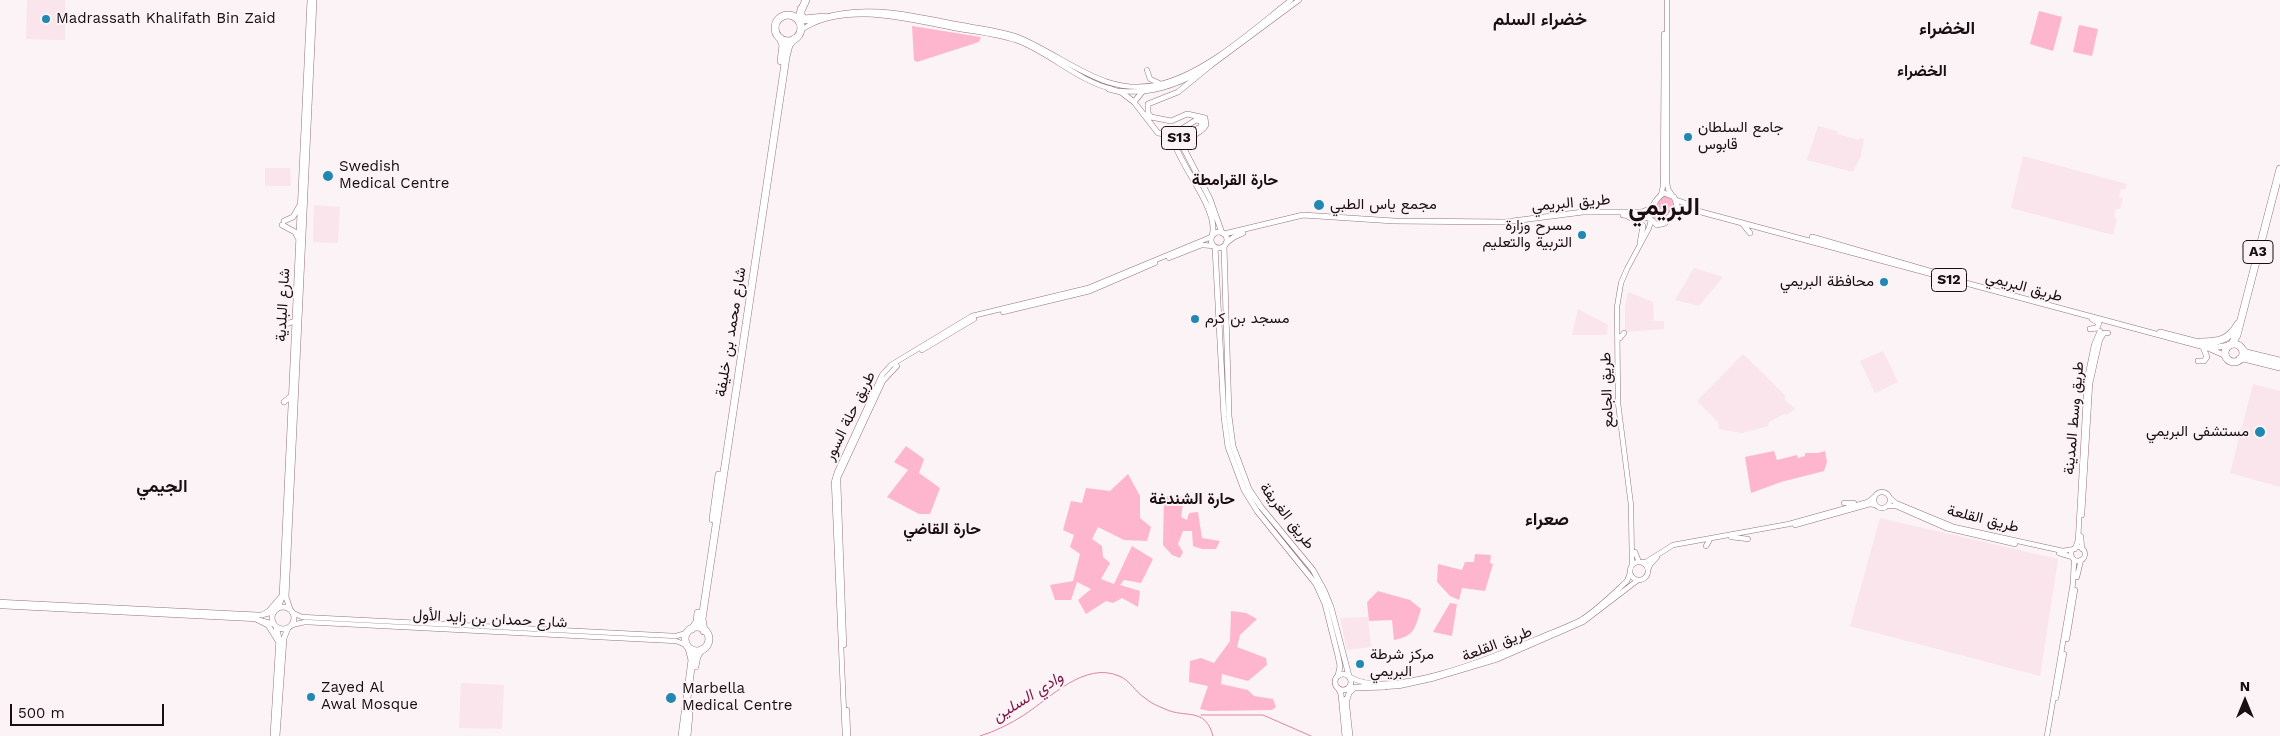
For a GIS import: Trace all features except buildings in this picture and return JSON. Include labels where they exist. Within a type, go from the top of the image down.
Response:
[{"type":"highway","points":[[801,0],[795,10],[780,19],[776,26],[780,38],[787,41],[794,39],[801,30],[799,21],[801,9],[806,0]]},
{"type":"highway","points":[[801,9],[801,16],[805,19],[824,17]]},
{"type":"highway","points":[[788,15],[799,21]]},
{"type":"highway","name":"شارع محمد بن خليفة","points":[[689,631],[698,618],[782,57],[783,46],[780,38]]},
{"type":"highway","name":"شارع محمد بن خليفة","points":[[704,631],[702,619],[786,57],[789,45],[794,39]]},
{"type":"highway","name":"A3","points":[[2226,356],[2225,350],[2237,335],[2280,169]]},
{"type":"highway","points":[[2202,345],[2224,340],[2231,335],[2241,320]]},
{"type":"highway","name":"A3","points":[[2237,335],[2241,348],[2240,359]]},
{"type":"highway","points":[[2230,345],[2241,348],[2246,353],[2280,361]]},
{"type":"highway","points":[[2226,356],[2233,362],[2244,358],[2280,366]]},
{"type":"highway","points":[[682,736],[692,657],[688,646],[689,631],[697,628],[704,631],[708,637],[708,642],[696,658],[687,736]]},
{"type":"highway","points":[[688,646],[695,651],[701,650]]},
{"type":"main road","name":"شارع البلدية","points":[[276,610],[281,603],[282,594],[310,0]]},
{"type":"main road","name":"شارع البلدية","points":[[292,611],[286,596],[314,0]]},
{"type":"main road","points":[[799,21],[806,22],[850,11],[881,11],[999,32],[1028,42],[1099,80],[1124,86],[1148,86],[1166,83],[1208,63],[1291,0]]},
{"type":"main road","points":[[801,30],[809,25],[838,17],[865,14],[885,15],[998,35],[1022,43],[1092,82],[1121,92],[1144,109],[1150,102],[1178,92],[1211,65],[1299,0]]},
{"type":"main road","points":[[1665,0],[1667,182],[1668,189],[1677,205],[1666,223],[1657,225],[1650,219],[1652,208],[1661,195],[1663,186],[1665,0]]},
{"type":"main road","points":[[1110,88],[1143,91],[1170,86],[1211,65]]},
{"type":"main road","points":[[1147,70],[1152,81],[1166,83]]},
{"type":"main road","points":[[1110,88],[1138,90],[1146,89],[1148,86]]},
{"type":"main road","points":[[1134,102],[1143,91]]},
{"type":"main road","name":"S13","points":[[1144,109],[1151,117],[1169,121],[1188,114],[1205,118],[1206,125],[1204,130],[1182,143],[1188,163],[1203,196],[1212,226],[1212,237]]},
{"type":"main road","name":"S13","points":[[1144,109],[1156,131],[1168,135],[1172,135],[1196,120],[1202,121],[1201,127],[1180,137],[1176,141],[1176,147],[1210,199],[1223,233]]},
{"type":"main road","name":"S12","points":[[1661,195],[1668,193],[1674,197]]},
{"type":"main road","points":[[300,196],[303,204],[302,218],[305,219]]},
{"type":"main road","name":"طريق البريمي","points":[[1674,197],[1689,205],[1842,245],[1946,276],[2202,345],[2226,356]]},
{"type":"main road","points":[[299,241],[295,232],[283,223],[292,217],[300,204]]},
{"type":"main road","name":"طريق البريمي","points":[[1673,213],[1684,207],[2202,345],[2222,347],[2230,345]]},
{"type":"main road","name":"طريق البريمي","points":[[1212,237],[1216,232],[1223,233],[1303,216],[1394,221],[1505,222],[1583,212],[1642,212],[1652,208]]},
{"type":"main road","name":"طريق البريمي","points":[[1225,244],[1239,234],[1300,218],[1397,224],[1501,224],[1594,214],[1627,215],[1650,219]]},
{"type":"main road","points":[[1627,215],[1642,224],[1640,243]]},
{"type":"main road","name":"طريق الجامع","points":[[1632,565],[1631,505],[1618,410],[1617,307],[1621,283],[1649,228],[1650,219]]},
{"type":"main road","points":[[1741,222],[1750,233]]},
{"type":"main road","name":"طريق الجامع","points":[[1641,562],[1635,556],[1632,486],[1621,417],[1619,307],[1623,284],[1645,240],[1653,229],[1661,225]]},
{"type":"main road","name":"طريق الغريفة","points":[[1223,233],[1225,244],[1229,416],[1233,446],[1249,489],[1261,507],[1313,570],[1328,599],[1349,676]]},
{"type":"main road","name":"طريق الغريفة","points":[[1212,237],[1224,417],[1228,447],[1244,490],[1279,538],[1312,578],[1325,604],[1340,666],[1338,676]]},
{"type":"main road","name":"طريق حلة السور","points":[[847,736],[834,482],[882,375],[891,365],[972,316],[1088,288],[1212,237]]},
{"type":"main road","points":[[1214,246],[1225,244]]},
{"type":"main road","name":"طريق حلة السور","points":[[847,736],[838,482],[887,374],[894,367],[974,319],[1090,291],[1198,246],[1214,246]]},
{"type":"main road","points":[[2054,307],[2098,322],[2096,328],[2090,328]]},
{"type":"main road","points":[[286,324],[291,324],[295,320]]},
{"type":"main road","name":"طريق وسط المدينة","points":[[2074,549],[2078,540],[2087,380],[2094,345],[2100,331],[2089,391],[2081,542],[2085,554],[2081,560]]},
{"type":"main road","points":[[1620,338],[1624,333]]},
{"type":"main road","points":[[2100,339],[2103,334],[2108,333]]},
{"type":"main road","points":[[2198,360],[2204,360],[2208,356],[2202,345]]},
{"type":"main road","points":[[284,402],[292,396]]},
{"type":"main road","points":[[1882,492],[1888,494],[1890,498],[1888,506],[1880,508],[1870,504],[1779,530],[1731,537],[1707,544],[1667,550],[1651,563],[1645,578],[1638,580],[1633,578],[1630,573],[1632,565],[1641,562],[1646,562],[1673,545],[1789,524],[1871,500],[1882,492]]},
{"type":"main road","points":[[1874,497],[1875,505]]},
{"type":"main road","name":"طريق القلعة","points":[[1890,498],[1896,503],[1954,527],[2063,551],[2082,549]]},
{"type":"main road","points":[[1844,503],[1862,503]]},
{"type":"main road","name":"طريق القلعة","points":[[1888,506],[1896,506],[1946,528],[2063,554],[2073,559],[2081,560]]},
{"type":"main road","points":[[1789,524],[1792,518]]},
{"type":"main road","points":[[1727,531],[1742,532]]},
{"type":"main road","points":[[1279,538],[1278,536],[1282,535],[1296,550]]},
{"type":"main road","points":[[1731,537],[1748,539]]},
{"type":"main road","points":[[2048,736],[2073,583],[2074,549]]},
{"type":"main road","points":[[2048,736],[2081,560]]},
{"type":"main road","points":[[1641,562],[1648,570]]},
{"type":"main road","name":"طريق القلعة","points":[[1349,676],[1372,683],[1403,681],[1456,669],[1498,655],[1581,620],[1625,583],[1630,573]]},
{"type":"main road","name":"طريق القلعة","points":[[1348,688],[1357,685],[1385,687],[1431,680],[1498,659],[1583,622],[1638,580]]},
{"type":"main road","points":[[262,615],[273,607],[282,594]]},
{"type":"main road","points":[[0,602],[262,615],[284,607],[292,611],[294,621],[284,638],[277,736]]},
{"type":"main road","points":[[0,606],[256,619],[275,625],[282,630],[290,627]]},
{"type":"main road","points":[[273,736],[279,647],[279,636],[272,616],[276,610]]},
{"type":"main road","name":"شارع حمدان بن زايد الأول","points":[[292,611],[302,617],[660,636],[678,636],[689,631]]},
{"type":"main road","points":[[256,619],[266,623],[272,629],[279,647]]},
{"type":"main road","name":"شارع حمدان بن زايد الأول","points":[[290,627],[302,622],[314,622],[676,641],[688,646]]},
{"type":"main road","points":[[1345,736],[1341,694],[1335,681],[1338,676],[1344,674],[1349,676],[1351,681],[1346,703],[1350,736]]},
{"type":"main road","points":[[1346,703],[1349,693],[1354,688],[1385,687]]},
{"type":"main road","points":[[1338,688],[1344,690],[1348,688]]},
{"type":"shaded area","name":"Madrassath Khalifath Bin Zaid","points":[[27,0],[65,0],[65,40],[26,39]]},
{"type":"shaded area","points":[[2039,11],[2062,17],[2053,51],[2030,44]]},
{"type":"shaded area","points":[[2079,25],[2098,29],[2092,56],[2073,52]]},
{"type":"shaded area","points":[[912,26],[981,37],[979,42],[917,62],[914,60]]},
{"type":"shaded area","points":[[1818,126],[1837,131],[1838,134],[1858,140],[1859,138],[1864,139],[1861,156],[1853,172],[1807,160]]},
{"type":"shaded area","points":[[2023,156],[2127,184],[2125,190],[2121,189],[2119,197],[2123,198],[2120,209],[2116,209],[2114,217],[2117,219],[2113,235],[2011,208]]},
{"type":"shaded area","points":[[265,168],[290,168],[291,186],[265,186]]},
{"type":"shaded area","points":[[1665,195],[1673,198],[1674,207],[1664,222],[1655,223],[1651,215],[1661,198]]},
{"type":"shaded area","points":[[314,205],[340,207],[338,243],[313,242]]},
{"type":"shaded area","points":[[1694,268],[1723,277],[1699,306],[1675,300]]},
{"type":"shaded area","points":[[1628,292],[1653,302],[1654,321],[1664,321],[1664,329],[1625,332],[1625,306]]},
{"type":"shaded area","points":[[1578,309],[1608,325],[1607,335],[1572,335]]},
{"type":"shaded area","points":[[1883,351],[1898,382],[1875,393],[1860,361]]},
{"type":"shaded area","points":[[1743,354],[1785,395],[1785,400],[1795,409],[1787,415],[1784,414],[1769,422],[1768,426],[1742,433],[1719,429],[1718,422],[1697,401]]},
{"type":"shaded area","name":"مستشفى البريمي","points":[[2253,384],[2280,391],[2280,487],[2230,473]]},
{"type":"shaded area","points":[[906,446],[924,459],[919,473],[940,488],[930,514],[919,514],[887,497],[908,470],[894,462]]},
{"type":"shaded area","points":[[1774,451],[1777,460],[1797,455],[1798,458],[1805,456],[1805,453],[1825,451],[1827,462],[1824,471],[1781,482],[1751,493],[1745,457]]},
{"type":"shaded area","points":[[1128,474],[1140,496],[1140,518],[1151,527],[1147,541],[1124,540],[1098,527],[1092,539],[1102,546],[1103,557],[1110,563],[1101,579],[1114,584],[1132,546],[1153,559],[1141,583],[1124,580],[1120,585],[1140,591],[1138,607],[1122,598],[1113,603],[1106,601],[1086,614],[1078,600],[1091,589],[1077,582],[1071,600],[1055,600],[1050,585],[1073,581],[1080,554],[1070,547],[1074,535],[1063,530],[1071,501],[1082,503],[1086,488],[1110,491]]},
{"type":"shaded area","points":[[1164,496],[1184,497],[1181,517],[1187,520],[1189,513],[1198,512],[1202,538],[1220,541],[1216,549],[1202,549],[1193,546],[1192,531],[1183,531],[1178,544],[1183,552],[1180,558],[1172,555],[1163,545]]},
{"type":"shaded area","points":[[1880,518],[2058,559],[2040,676],[1850,626]]},
{"type":"shaded area","points":[[1475,554],[1491,555],[1490,563],[1493,564],[1485,591],[1462,588],[1459,600],[1450,596],[1437,582],[1438,564],[1462,570],[1465,562],[1474,562]]},
{"type":"shaded area","points":[[1378,591],[1410,600],[1421,609],[1413,630],[1406,636],[1394,640],[1392,620],[1369,621],[1367,602]]},
{"type":"shaded area","points":[[1450,603],[1457,604],[1452,636],[1433,632]]},
{"type":"shaded area","points":[[1231,611],[1246,613],[1257,619],[1240,635],[1237,647],[1266,658],[1267,665],[1248,681],[1222,674],[1221,684],[1248,690],[1254,696],[1273,699],[1276,707],[1272,710],[1209,711],[1200,709],[1208,686],[1189,682],[1190,661],[1201,658],[1214,663],[1230,641]]},
{"type":"shaded area","points":[[1368,617],[1371,647],[1347,650],[1340,618]]},
{"type":"shaded area","points":[[461,683],[504,685],[502,729],[459,728]]},
{"type":"waterway","name":"وادي السلين","points":[[980,736],[997,730],[1024,715],[1068,684],[1093,673],[1119,676],[1157,706],[1173,712],[1200,717],[1210,727],[1213,736]]},
{"type":"waterway","points":[[1201,715],[1263,715],[1311,736]]},
{"type":"place","name":"Madrassath Khalifath Bin Zaid","points":[[46,19]]},
{"type":"place","name":"جامع السلطان قابوس","points":[[1688,137]]},
{"type":"place","name":"Swedish Medical Centre","points":[[328,176]]},
{"type":"place","name":"مجمع ياس الطبي","points":[[1319,205]]},
{"type":"place","name":"مسرح وزارة التربية والتعليم","points":[[1582,235]]},
{"type":"place","name":"محافظة البريمي","points":[[1884,282]]},
{"type":"place","name":"مسجد بن كرم","points":[[1195,319]]},
{"type":"place","name":"مستشفى البريمي","points":[[2260,432]]},
{"type":"place","name":"مركز شرطة البريمي","points":[[1360,664]]},
{"type":"place","name":"Zayed Al Awal Mosque","points":[[311,697]]},
{"type":"place","name":"Marbella Medical Centre","points":[[671,698]]},
{"type":"district","name":"خضراء السلم","points":[[1540,20]]},
{"type":"district","name":"الخضراء","points":[[1947,29]]},
{"type":"district","name":"الخضراء","points":[[1922,71]]},
{"type":"district","name":"حارة القرامطة","points":[[1235,180]]},
{"type":"district","name":"البريمي","points":[[1664,208]]},
{"type":"district","name":"الجيمي","points":[[162,487]]},
{"type":"district","name":"حارة الشندغة","points":[[1192,499]]},
{"type":"district","name":"صعراء","points":[[1547,520]]},
{"type":"district","name":"حارة القاضي","points":[[942,529]]}]
